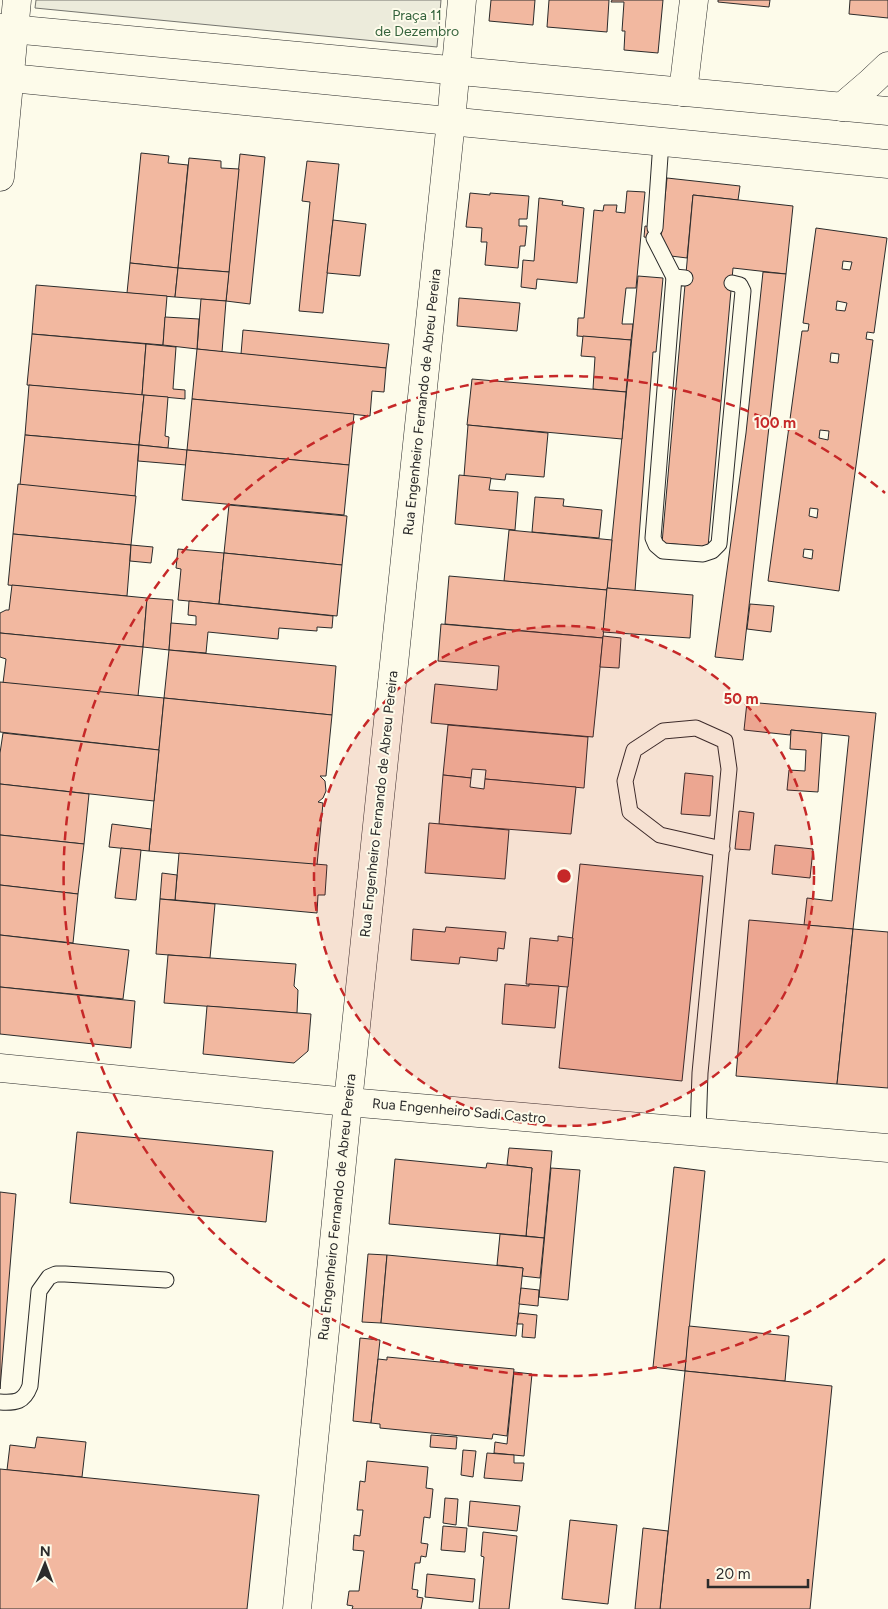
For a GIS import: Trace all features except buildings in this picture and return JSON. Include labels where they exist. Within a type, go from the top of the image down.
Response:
[{"type":"street","points":[[0,178],[7,28],[17,0]]},
{"type":"street","name":"Rua Engenheiro Fernando de Abreu Pereira","points":[[297,1609],[348,1102],[452,121],[462,0]]},
{"type":"street","points":[[683,92],[694,0]]},
{"type":"street","points":[[7,28],[888,111]]},
{"type":"street","points":[[842,107],[888,66]]},
{"type":"street","points":[[5,77],[888,164]]},
{"type":"street","name":"Rua Engenheiro Sadi Castro","points":[[0,1068],[348,1102],[888,1148]]},
{"type":"lane","points":[[661,142],[654,233],[680,277],[653,538],[656,545],[663,550],[703,554],[712,551],[719,544],[743,291],[740,285],[732,283]]},
{"type":"lane","points":[[698,1132],[700,1072],[722,849],[729,769],[724,741],[696,728],[663,731],[634,750],[625,781],[630,812],[660,835],[722,849]]},
{"type":"lane","points":[[0,1402],[18,1401],[25,1398],[28,1393],[39,1291],[49,1278],[56,1274],[64,1274],[166,1280]]},
{"type":"green space","name":"Praça 11 de Dezembro","points":[[36,0],[441,0],[437,47],[35,8]]}]
